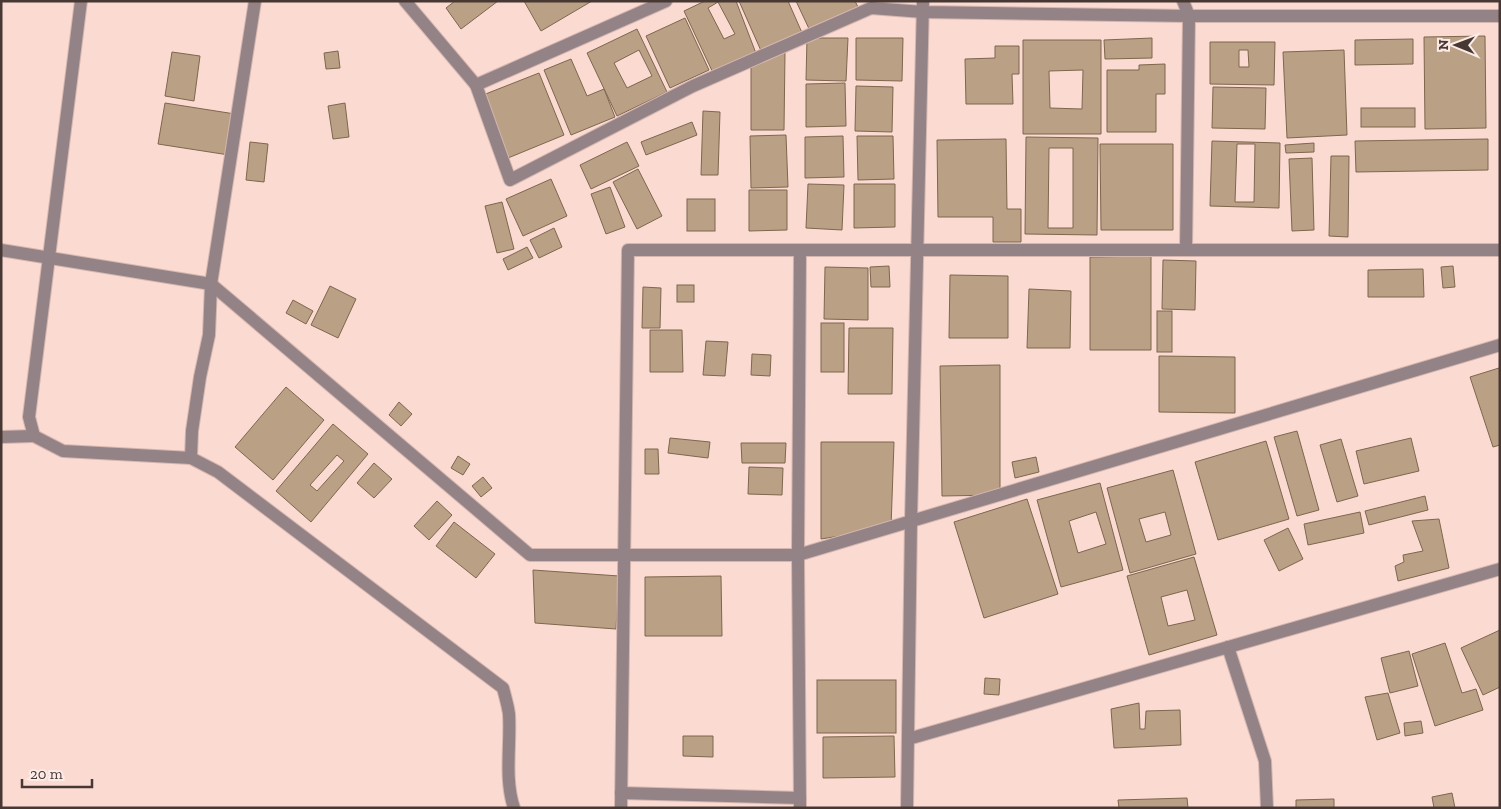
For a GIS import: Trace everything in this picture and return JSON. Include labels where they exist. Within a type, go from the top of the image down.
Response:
[{"type":"street","points":[[34,436],[29,417],[81,1]]},
{"type":"street","points":[[191,458],[192,431],[200,377],[209,335],[211,284],[255,1]]},
{"type":"street","points":[[405,1],[476,85],[510,180],[693,86],[871,8],[923,7],[1189,16],[1500,16]]},
{"type":"street","points":[[631,1],[638,13]]},
{"type":"street","points":[[476,85],[666,1]]},
{"type":"street","points":[[1182,1],[1189,16],[1186,250]]},
{"type":"street","points":[[907,808],[923,7]]},
{"type":"street","points":[[1,250],[211,284],[530,555],[798,555],[1500,344]]},
{"type":"street","points":[[622,808],[628,250],[1500,250]]},
{"type":"street","points":[[621,793],[800,803],[798,555],[800,250]]},
{"type":"street","points":[[1,437],[34,436],[62,451],[191,458],[218,472],[503,688],[509,713],[508,760],[514,808]]},
{"type":"street","points":[[908,739],[1500,569]]},
{"type":"street","points":[[1228,647],[1265,761],[1267,808]]},
{"type":"building","points":[[455,1],[498,1],[461,29],[446,8]]},
{"type":"building","points":[[524,1],[592,1],[541,31]]},
{"type":"building","points":[[705,1],[736,1],[757,56],[714,75],[684,11]],"holes":[[[718,2],[735,34],[724,39],[708,8]]]},
{"type":"building","points":[[739,1],[788,1],[803,35],[762,53]]},
{"type":"building","points":[[796,1],[855,1],[860,11],[811,33]]},
{"type":"building","points":[[685,18],[709,70],[670,88],[646,36]]},
{"type":"building","points":[[637,29],[667,92],[617,116],[587,53]],"holes":[[[639,50],[652,76],[627,88],[614,63]]]},
{"type":"building","points":[[1485,36],[1486,128],[1425,129],[1424,37]]},
{"type":"building","points":[[807,38],[848,38],[846,81],[806,80]]},
{"type":"building","points":[[856,38],[903,38],[902,81],[856,80]]},
{"type":"building","points":[[1152,38],[1152,58],[1105,59],[1104,40]]},
{"type":"building","points":[[1413,39],[1413,64],[1355,65],[1355,40]]},
{"type":"building","points":[[1023,40],[1101,40],[1101,134],[1023,134]],"holes":[[[1083,70],[1082,109],[1050,108],[1049,71]]]},
{"type":"building","points":[[1210,42],[1275,42],[1274,85],[1210,84]],"holes":[[[1239,50],[1248,50],[1249,67],[1239,67]]]},
{"type":"building","points":[[995,46],[1019,46],[1019,74],[1012,74],[1013,104],[966,104],[965,59],[995,58]]},
{"type":"building","points":[[1344,50],[1347,135],[1287,138],[1283,52]]},
{"type":"building","points":[[338,51],[340,68],[326,69],[324,53]]},
{"type":"building","points":[[172,52],[200,56],[194,101],[165,96]]},
{"type":"building","points":[[785,52],[784,130],[751,130],[751,65]]},
{"type":"building","points":[[571,59],[587,96],[604,89],[615,117],[571,135],[544,70]]},
{"type":"building","points":[[1165,64],[1165,94],[1156,94],[1156,132],[1107,132],[1107,70],[1139,70],[1139,65]]},
{"type":"building","points":[[539,73],[564,135],[508,158],[483,95]]},
{"type":"building","points":[[845,83],[846,126],[806,127],[806,84]]},
{"type":"building","points":[[856,86],[893,87],[892,132],[855,131]]},
{"type":"building","points":[[1213,87],[1266,88],[1265,129],[1212,128]]},
{"type":"building","points":[[165,103],[235,114],[229,155],[158,144]]},
{"type":"building","points":[[345,103],[349,137],[333,139],[328,106]]},
{"type":"building","points":[[1361,108],[1415,108],[1415,127],[1361,127]]},
{"type":"building","points":[[703,111],[720,112],[718,175],[701,175]]},
{"type":"building","points":[[692,122],[697,135],[646,155],[641,142]]},
{"type":"building","points":[[786,135],[788,187],[751,188],[750,136]]},
{"type":"building","points":[[843,136],[844,177],[805,178],[805,137]]},
{"type":"building","points":[[857,136],[893,136],[894,179],[858,180]]},
{"type":"building","points":[[1026,137],[1098,138],[1097,235],[1025,234]],"holes":[[[1049,148],[1073,148],[1073,228],[1048,228]]]},
{"type":"building","points":[[1006,139],[1007,209],[1021,209],[1021,242],[993,242],[993,217],[938,217],[937,140]]},
{"type":"building","points":[[1488,139],[1488,170],[1356,172],[1355,141]]},
{"type":"building","points":[[1212,141],[1280,143],[1279,208],[1210,206]],"holes":[[[1237,144],[1255,144],[1254,202],[1235,202]]]},
{"type":"building","points":[[250,142],[268,144],[264,182],[246,180]]},
{"type":"building","points":[[627,142],[639,166],[591,189],[580,165]]},
{"type":"building","points":[[1314,143],[1314,152],[1286,153],[1285,145]]},
{"type":"building","points":[[1100,144],[1173,144],[1173,230],[1101,230]]},
{"type":"building","points":[[1331,156],[1349,156],[1348,237],[1329,236]]},
{"type":"building","points":[[1312,158],[1314,230],[1292,231],[1289,159]]},
{"type":"building","points":[[638,169],[662,216],[637,229],[613,182]]},
{"type":"building","points":[[551,179],[567,216],[523,236],[506,199]]},
{"type":"building","points":[[808,184],[844,185],[842,230],[806,228]]},
{"type":"building","points":[[854,184],[895,184],[895,227],[854,228]]},
{"type":"building","points":[[610,187],[625,227],[606,234],[591,194]]},
{"type":"building","points":[[749,190],[787,190],[787,230],[749,231]]},
{"type":"building","points":[[687,199],[715,199],[715,231],[687,231]]},
{"type":"building","points":[[502,202],[514,249],[497,253],[485,206]]},
{"type":"building","points":[[554,228],[562,247],[539,258],[530,240]]},
{"type":"building","points":[[527,247],[533,258],[508,270],[503,259]]},
{"type":"building","points":[[1151,256],[1151,350],[1090,350],[1090,257]]},
{"type":"building","points":[[1163,260],[1196,261],[1195,310],[1162,309]]},
{"type":"building","points":[[889,266],[890,287],[871,287],[870,267]]},
{"type":"building","points":[[1453,266],[1455,287],[1443,288],[1441,267]]},
{"type":"building","points":[[825,267],[868,268],[868,320],[824,319]]},
{"type":"building","points":[[1423,269],[1424,297],[1368,297],[1368,270]]},
{"type":"building","points":[[950,275],[1008,276],[1008,338],[949,338]]},
{"type":"building","points":[[677,285],[694,285],[694,302],[677,302]]},
{"type":"building","points":[[330,286],[356,299],[338,338],[311,325]]},
{"type":"building","points":[[643,287],[661,288],[660,328],[642,328]]},
{"type":"building","points":[[1029,289],[1071,291],[1070,348],[1027,348]]},
{"type":"building","points":[[293,300],[313,311],[306,324],[286,313]]},
{"type":"building","points":[[1157,311],[1172,311],[1172,352],[1157,352]]},
{"type":"building","points":[[821,323],[844,323],[844,372],[821,372]]},
{"type":"building","points":[[849,328],[893,328],[892,394],[848,394]]},
{"type":"building","points":[[650,330],[682,330],[683,372],[650,372]]},
{"type":"building","points":[[706,341],[728,342],[725,376],[703,375]]},
{"type":"building","points":[[752,354],[771,355],[770,376],[751,375]]},
{"type":"building","points":[[1159,356],[1235,357],[1235,413],[1159,412]]},
{"type":"building","points":[[1000,365],[1000,495],[942,496],[940,366]]},
{"type":"building","points":[[1499,368],[1500,445],[1493,447],[1470,377]]},
{"type":"building","points":[[286,387],[324,420],[273,480],[235,447]]},
{"type":"building","points":[[399,402],[412,414],[401,426],[389,415]]},
{"type":"building","points":[[333,424],[368,454],[311,522],[276,491]],"holes":[[[337,455],[344,461],[317,491],[310,485]]]},
{"type":"building","points":[[1297,431],[1319,510],[1297,516],[1274,437]]},
{"type":"building","points":[[670,438],[710,442],[708,458],[668,453]]},
{"type":"building","points":[[1411,438],[1419,471],[1364,484],[1356,451]]},
{"type":"building","points":[[1341,439],[1358,496],[1337,502],[1320,445]]},
{"type":"building","points":[[1266,441],[1289,519],[1218,540],[1195,462]]},
{"type":"building","points":[[821,442],[894,442],[891,528],[821,539]]},
{"type":"building","points":[[741,443],[786,443],[785,463],[742,463]]},
{"type":"building","points":[[645,449],[658,449],[659,474],[645,474]]},
{"type":"building","points":[[458,456],[470,464],[463,475],[451,468]]},
{"type":"building","points":[[1036,457],[1039,472],[1015,478],[1012,462]]},
{"type":"building","points":[[374,463],[392,479],[374,498],[357,483]]},
{"type":"building","points":[[749,467],[783,468],[782,495],[748,494]]},
{"type":"building","points":[[1173,470],[1196,554],[1130,573],[1107,488]],"holes":[[[1165,512],[1171,535],[1146,542],[1139,519]]]},
{"type":"building","points":[[483,477],[492,488],[481,497],[472,486]]},
{"type":"building","points":[[1100,483],[1123,570],[1061,587],[1037,500]],"holes":[[[1096,512],[1106,544],[1078,553],[1069,521]]]},
{"type":"building","points":[[1425,496],[1428,510],[1369,525],[1365,511]]},
{"type":"building","points":[[1027,499],[1058,594],[984,618],[954,522]]},
{"type":"building","points":[[437,501],[452,515],[429,540],[414,526]]},
{"type":"building","points":[[1360,512],[1364,533],[1308,545],[1304,524]]},
{"type":"building","points":[[1439,519],[1449,568],[1398,581],[1395,566],[1404,562],[1403,555],[1423,551],[1412,521]]},
{"type":"building","points":[[454,522],[495,554],[476,578],[436,546]]},
{"type":"building","points":[[1288,528],[1303,559],[1279,571],[1264,540]]},
{"type":"building","points":[[1194,557],[1217,635],[1149,655],[1127,576]],"holes":[[[1187,590],[1195,620],[1168,626],[1161,597]]]},
{"type":"building","points":[[533,570],[619,576],[616,629],[535,623]]},
{"type":"building","points":[[721,576],[722,636],[645,636],[645,577]]},
{"type":"building","points":[[1500,630],[1500,687],[1483,695],[1461,648]]},
{"type":"building","points":[[1445,643],[1462,693],[1476,689],[1483,710],[1435,726],[1412,654]]},
{"type":"building","points":[[1409,651],[1418,686],[1390,693],[1381,658]]},
{"type":"building","points":[[985,678],[1000,679],[999,695],[984,694]]},
{"type":"building","points":[[817,680],[896,680],[896,733],[817,733]]},
{"type":"building","points":[[1388,693],[1400,733],[1377,740],[1365,697]]},
{"type":"building","points":[[1139,703],[1140,729],[1145,729],[1146,711],[1180,710],[1181,745],[1114,748],[1111,709]]},
{"type":"building","points":[[1421,721],[1423,733],[1405,736],[1404,723]]},
{"type":"building","points":[[683,736],[713,736],[713,757],[683,756]]},
{"type":"building","points":[[894,736],[895,777],[823,778],[823,737]]},
{"type":"building","points":[[1452,793],[1455,808],[1434,808],[1432,797]]},
{"type":"building","points":[[1187,798],[1188,808],[1119,808],[1118,800]]},
{"type":"building","points":[[1334,799],[1334,808],[1296,808],[1296,800]]}]
